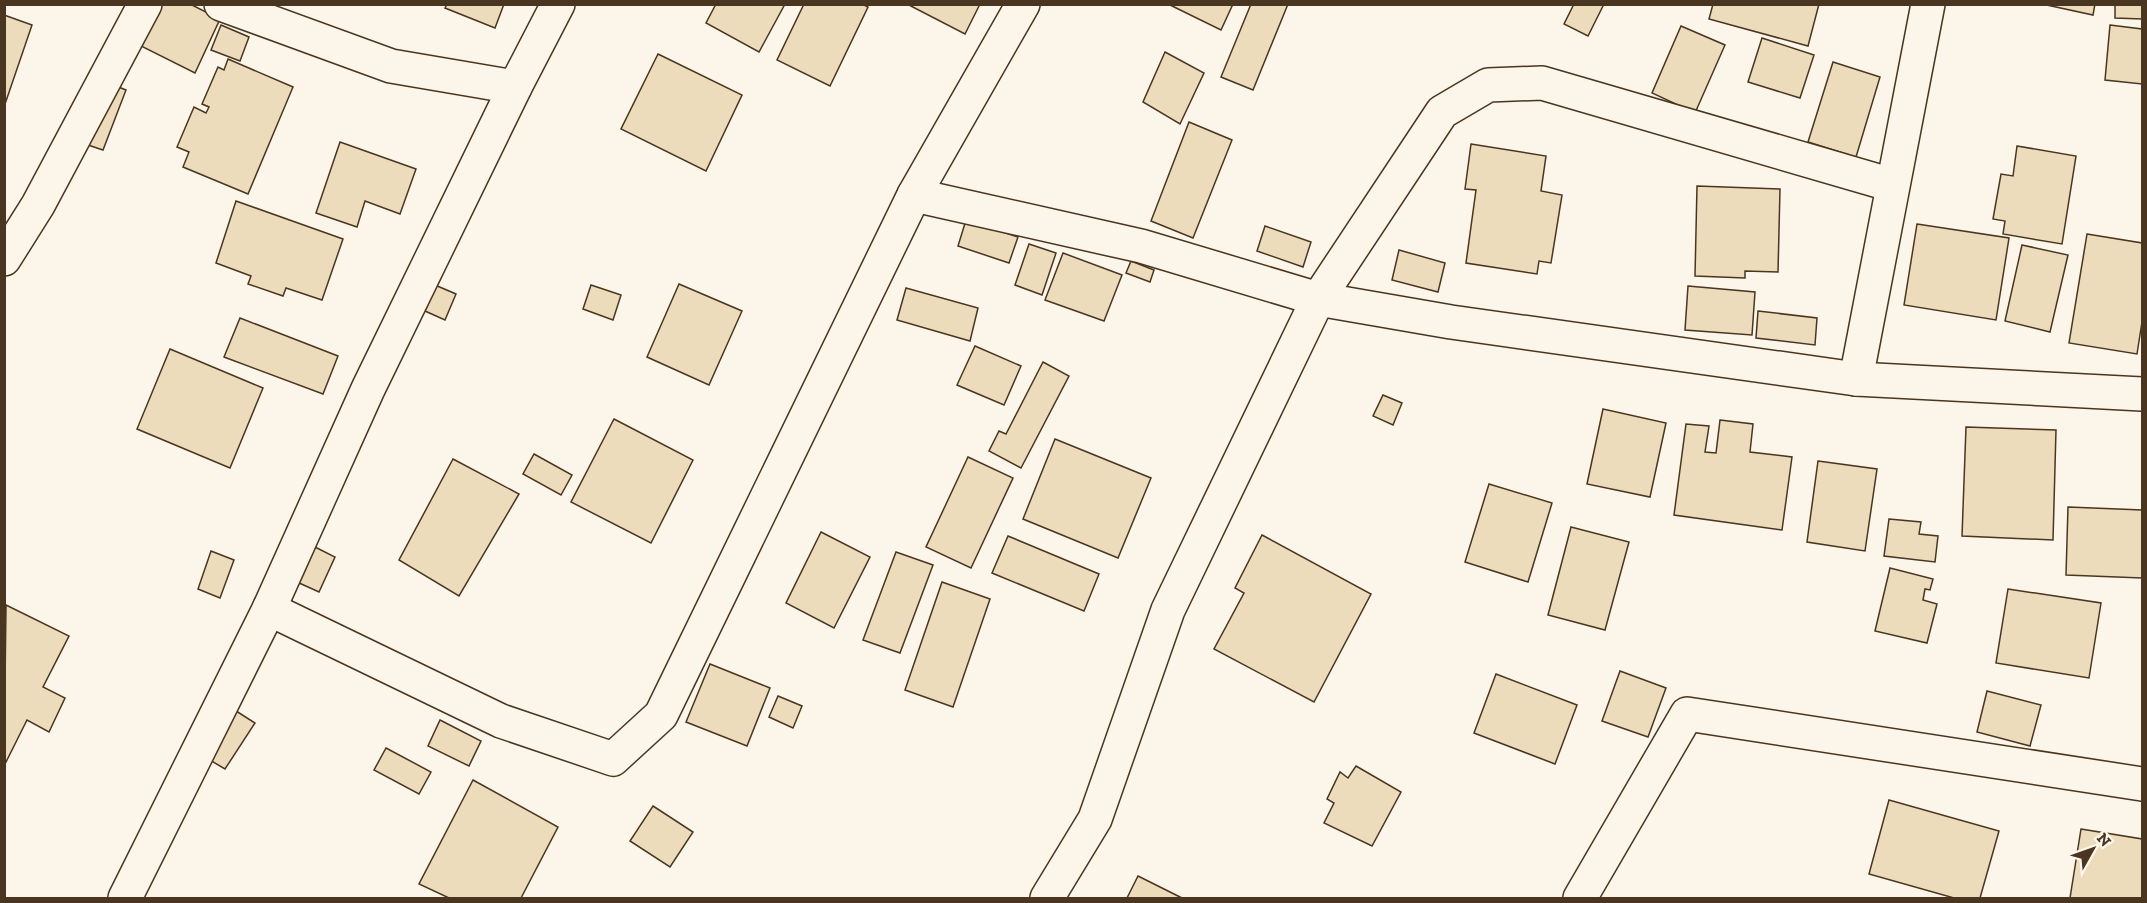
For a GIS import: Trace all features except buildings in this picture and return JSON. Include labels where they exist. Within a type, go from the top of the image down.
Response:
[{"type":"street","points":[[4,259],[38,205],[145,4]]},
{"type":"street","points":[[220,4],[391,66],[515,87]]},
{"type":"street","points":[[125,898],[269,609],[368,389],[515,87],[558,4]]},
{"type":"street","points":[[269,609],[501,721],[613,759],[661,715],[915,195],[1023,4]]},
{"type":"street","points":[[1856,379],[1929,4]]},
{"type":"street","points":[[1047,898],[1095,819],[1168,610],[1318,299],[1442,112],[1488,85],[1542,83],[1892,185]]},
{"type":"street","points":[[915,195],[1141,246],[1318,299],[1451,322],[1856,379],[2142,394]]},
{"type":"street","points":[[1580,898],[1687,714],[2142,784]]}]
